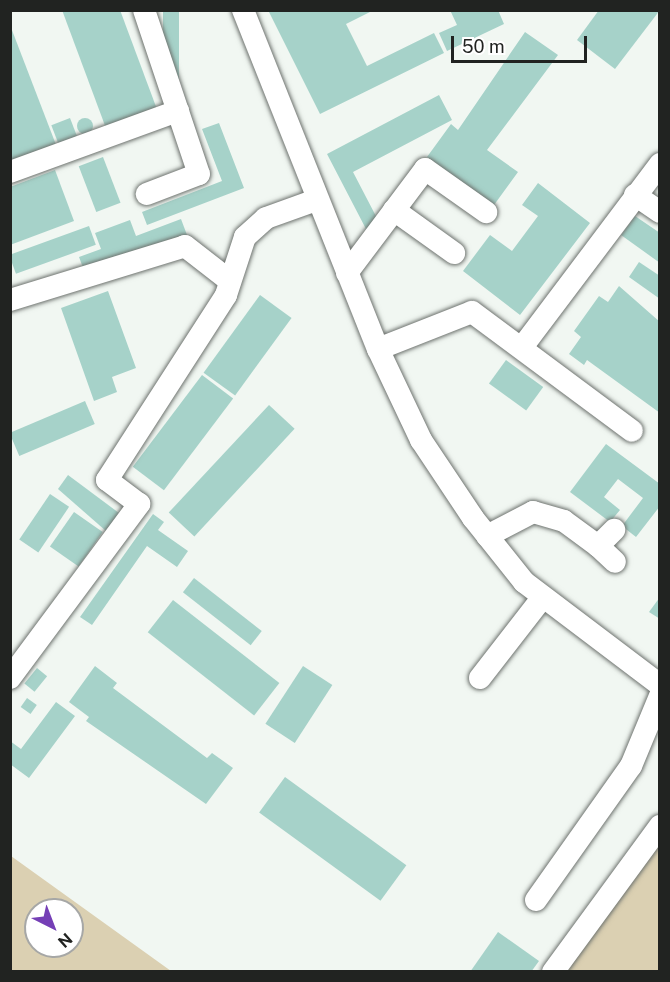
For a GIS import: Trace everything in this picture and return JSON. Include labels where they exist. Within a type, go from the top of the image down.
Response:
[{"type":"street","points":[[144,10],[199,174],[147,194]]},
{"type":"street","points":[[243,10],[316,200],[378,350],[421,440],[487,536],[543,598],[660,685]]},
{"type":"street","points":[[10,172],[178,111]]},
{"type":"street","points":[[523,345],[660,164]]},
{"type":"street","points":[[347,273],[425,169],[486,212]]},
{"type":"street","points":[[635,195],[660,212]]},
{"type":"street","points":[[10,678],[140,504],[107,480],[230,281],[245,237],[266,218],[316,200]]},
{"type":"street","points":[[394,210],[454,253]]},
{"type":"street","points":[[10,300],[185,246],[230,281]]},
{"type":"street","points":[[378,350],[472,312],[523,345],[632,431]]},
{"type":"street","points":[[487,536],[533,512],[548,513],[598,546],[615,562]]},
{"type":"street","points":[[598,546],[614,530]]},
{"type":"street","points":[[480,678],[543,598]]},
{"type":"street","points":[[536,900],[631,766],[660,696]]},
{"type":"street","points":[[553,972],[660,826]]},
{"type":"shaded area","points":[[659,845],[659,971],[566,971]]},
{"type":"shaded area","points":[[10,856],[69,898],[24,898],[24,958],[84,958],[84,908],[171,971],[11,971]]},
{"type":"building","points":[[62,10],[120,10],[158,112],[107,131]]},
{"type":"building","points":[[163,10],[179,10],[179,105],[163,105]]},
{"type":"building","points":[[268,10],[374,10],[346,24],[367,66],[434,33],[444,53],[320,114]]},
{"type":"building","points":[[450,10],[498,10],[504,24],[447,51],[439,33],[457,25]]},
{"type":"building","points":[[599,10],[660,10],[615,69],[577,40]]},
{"type":"building","points":[[10,25],[58,150],[10,168]]},
{"type":"building","points":[[525,32],[558,55],[487,150],[518,172],[494,205],[427,157],[451,124],[458,130]]},
{"type":"building","points":[[439,95],[452,120],[353,172],[379,222],[366,229],[327,154]]},
{"type":"building","points":[[70,118],[79,142],[61,149],[51,125]]},
{"type":"building","points":[[82,118],[88,118],[93,126],[91,132],[82,134],[77,129],[77,123]]},
{"type":"building","points":[[219,123],[244,188],[147,225],[142,212],[222,181],[202,129]]},
{"type":"building","points":[[103,157],[121,203],[96,212],[79,166]]},
{"type":"building","points":[[55,170],[74,221],[10,245],[10,187]]},
{"type":"building","points":[[538,183],[590,223],[520,315],[463,271],[490,235],[512,251],[538,216],[522,205]]},
{"type":"building","points":[[635,216],[660,233],[660,263],[621,235]]},
{"type":"building","points":[[181,219],[187,235],[85,273],[79,257],[101,249],[95,233],[130,220],[136,236]]},
{"type":"building","points":[[89,226],[96,245],[16,274],[10,255]]},
{"type":"building","points":[[639,262],[660,276],[660,299],[629,277]]},
{"type":"building","points":[[619,286],[660,322],[660,413],[587,360],[584,365],[569,354],[581,337],[574,331],[599,296],[608,302]]},
{"type":"building","points":[[108,291],[136,368],[112,377],[117,392],[94,401],[61,308]]},
{"type":"building","points":[[260,295],[292,318],[235,396],[204,373]]},
{"type":"building","points":[[506,360],[543,387],[526,410],[489,383]]},
{"type":"building","points":[[202,375],[233,398],[164,490],[133,467]]},
{"type":"building","points":[[85,401],[95,424],[19,456],[10,433]]},
{"type":"building","points":[[269,405],[295,429],[194,536],[169,513]]},
{"type":"building","points":[[606,444],[660,484],[660,506],[636,537],[622,526],[643,498],[618,479],[604,497],[620,510],[610,522],[570,492]]},
{"type":"building","points":[[68,475],[119,513],[106,531],[58,489]]},
{"type":"building","points":[[50,494],[69,507],[38,552],[19,540]]},
{"type":"building","points":[[74,512],[103,532],[79,566],[50,546]]},
{"type":"building","points":[[153,514],[164,522],[158,530],[188,551],[177,567],[147,546],[92,625],[80,617]]},
{"type":"building","points":[[194,578],[262,631],[251,645],[183,592]]},
{"type":"building","points":[[660,597],[660,619],[649,612]]},
{"type":"building","points":[[173,600],[279,683],[254,715],[148,632]]},
{"type":"building","points":[[95,666],[117,683],[113,688],[207,758],[212,753],[233,768],[206,804],[86,721],[89,717],[69,702]]},
{"type":"building","points":[[303,666],[332,685],[295,743],[265,724]]},
{"type":"building","points":[[37,668],[47,676],[35,692],[24,684]]},
{"type":"building","points":[[27,698],[37,705],[31,714],[21,707]]},
{"type":"building","points":[[56,702],[75,716],[29,778],[10,764],[10,741],[21,749]]},
{"type":"building","points":[[285,777],[406,865],[380,901],[259,813]]},
{"type":"building","points":[[498,932],[539,961],[531,972],[470,972]]}]
